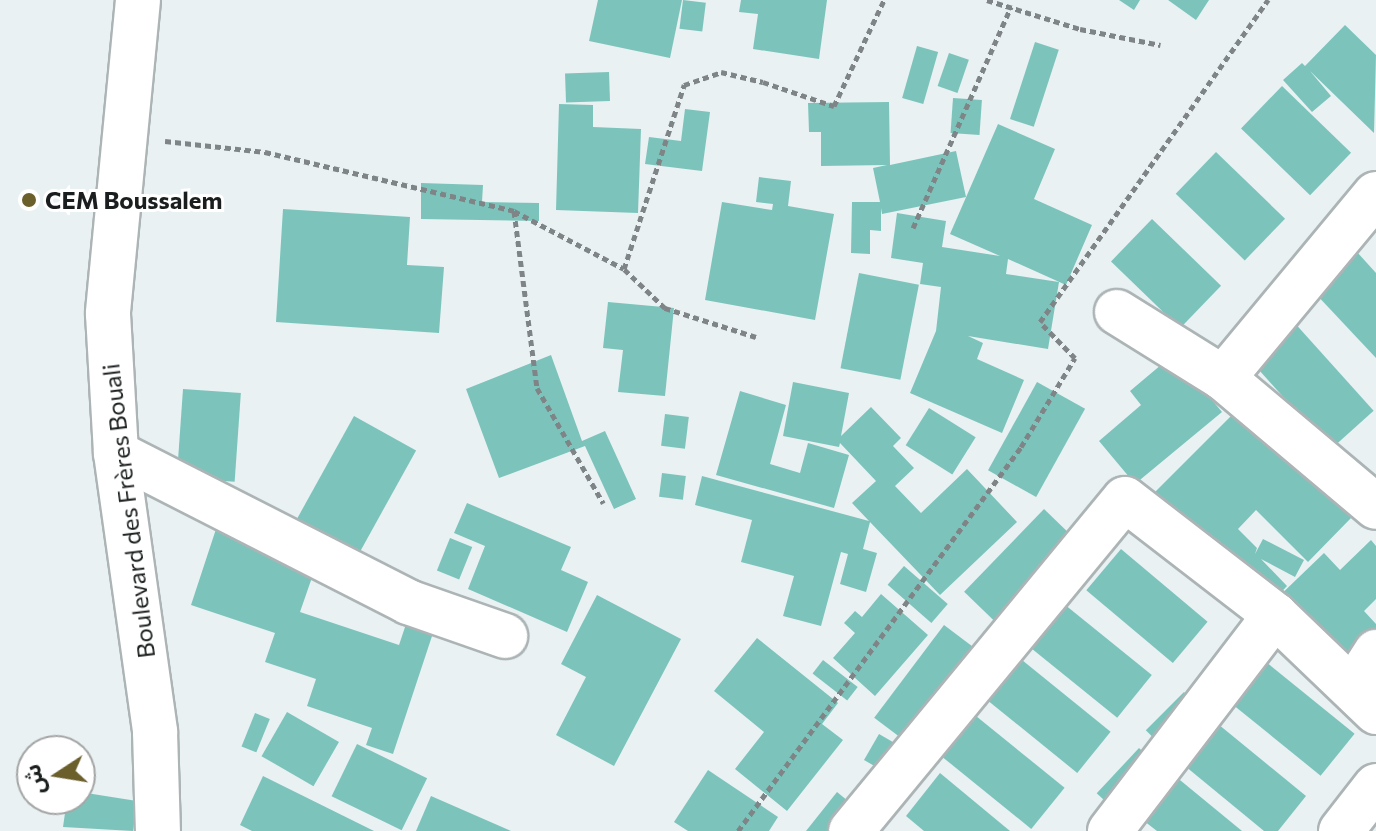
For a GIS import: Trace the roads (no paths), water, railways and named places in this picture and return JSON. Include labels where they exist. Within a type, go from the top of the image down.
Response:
[{"type":"street","name":"Boulevard des Frères Bouali","points":[[138,0],[108,314],[116,453],[155,732],[158,831]]},
{"type":"street","points":[[1223,378],[1376,194]]},
{"type":"street","points":[[1117,312],[1223,378],[1376,507]]},
{"type":"street","points":[[116,453],[408,602],[505,636]]},
{"type":"street","points":[[851,831],[1125,499],[1368,684]]},
{"type":"street","points":[[1110,831],[1275,615]]},
{"type":"street","points":[[1341,831],[1376,786]]},
{"type":"place","name":"CEM Boussalem","points":[[29,200]]}]
